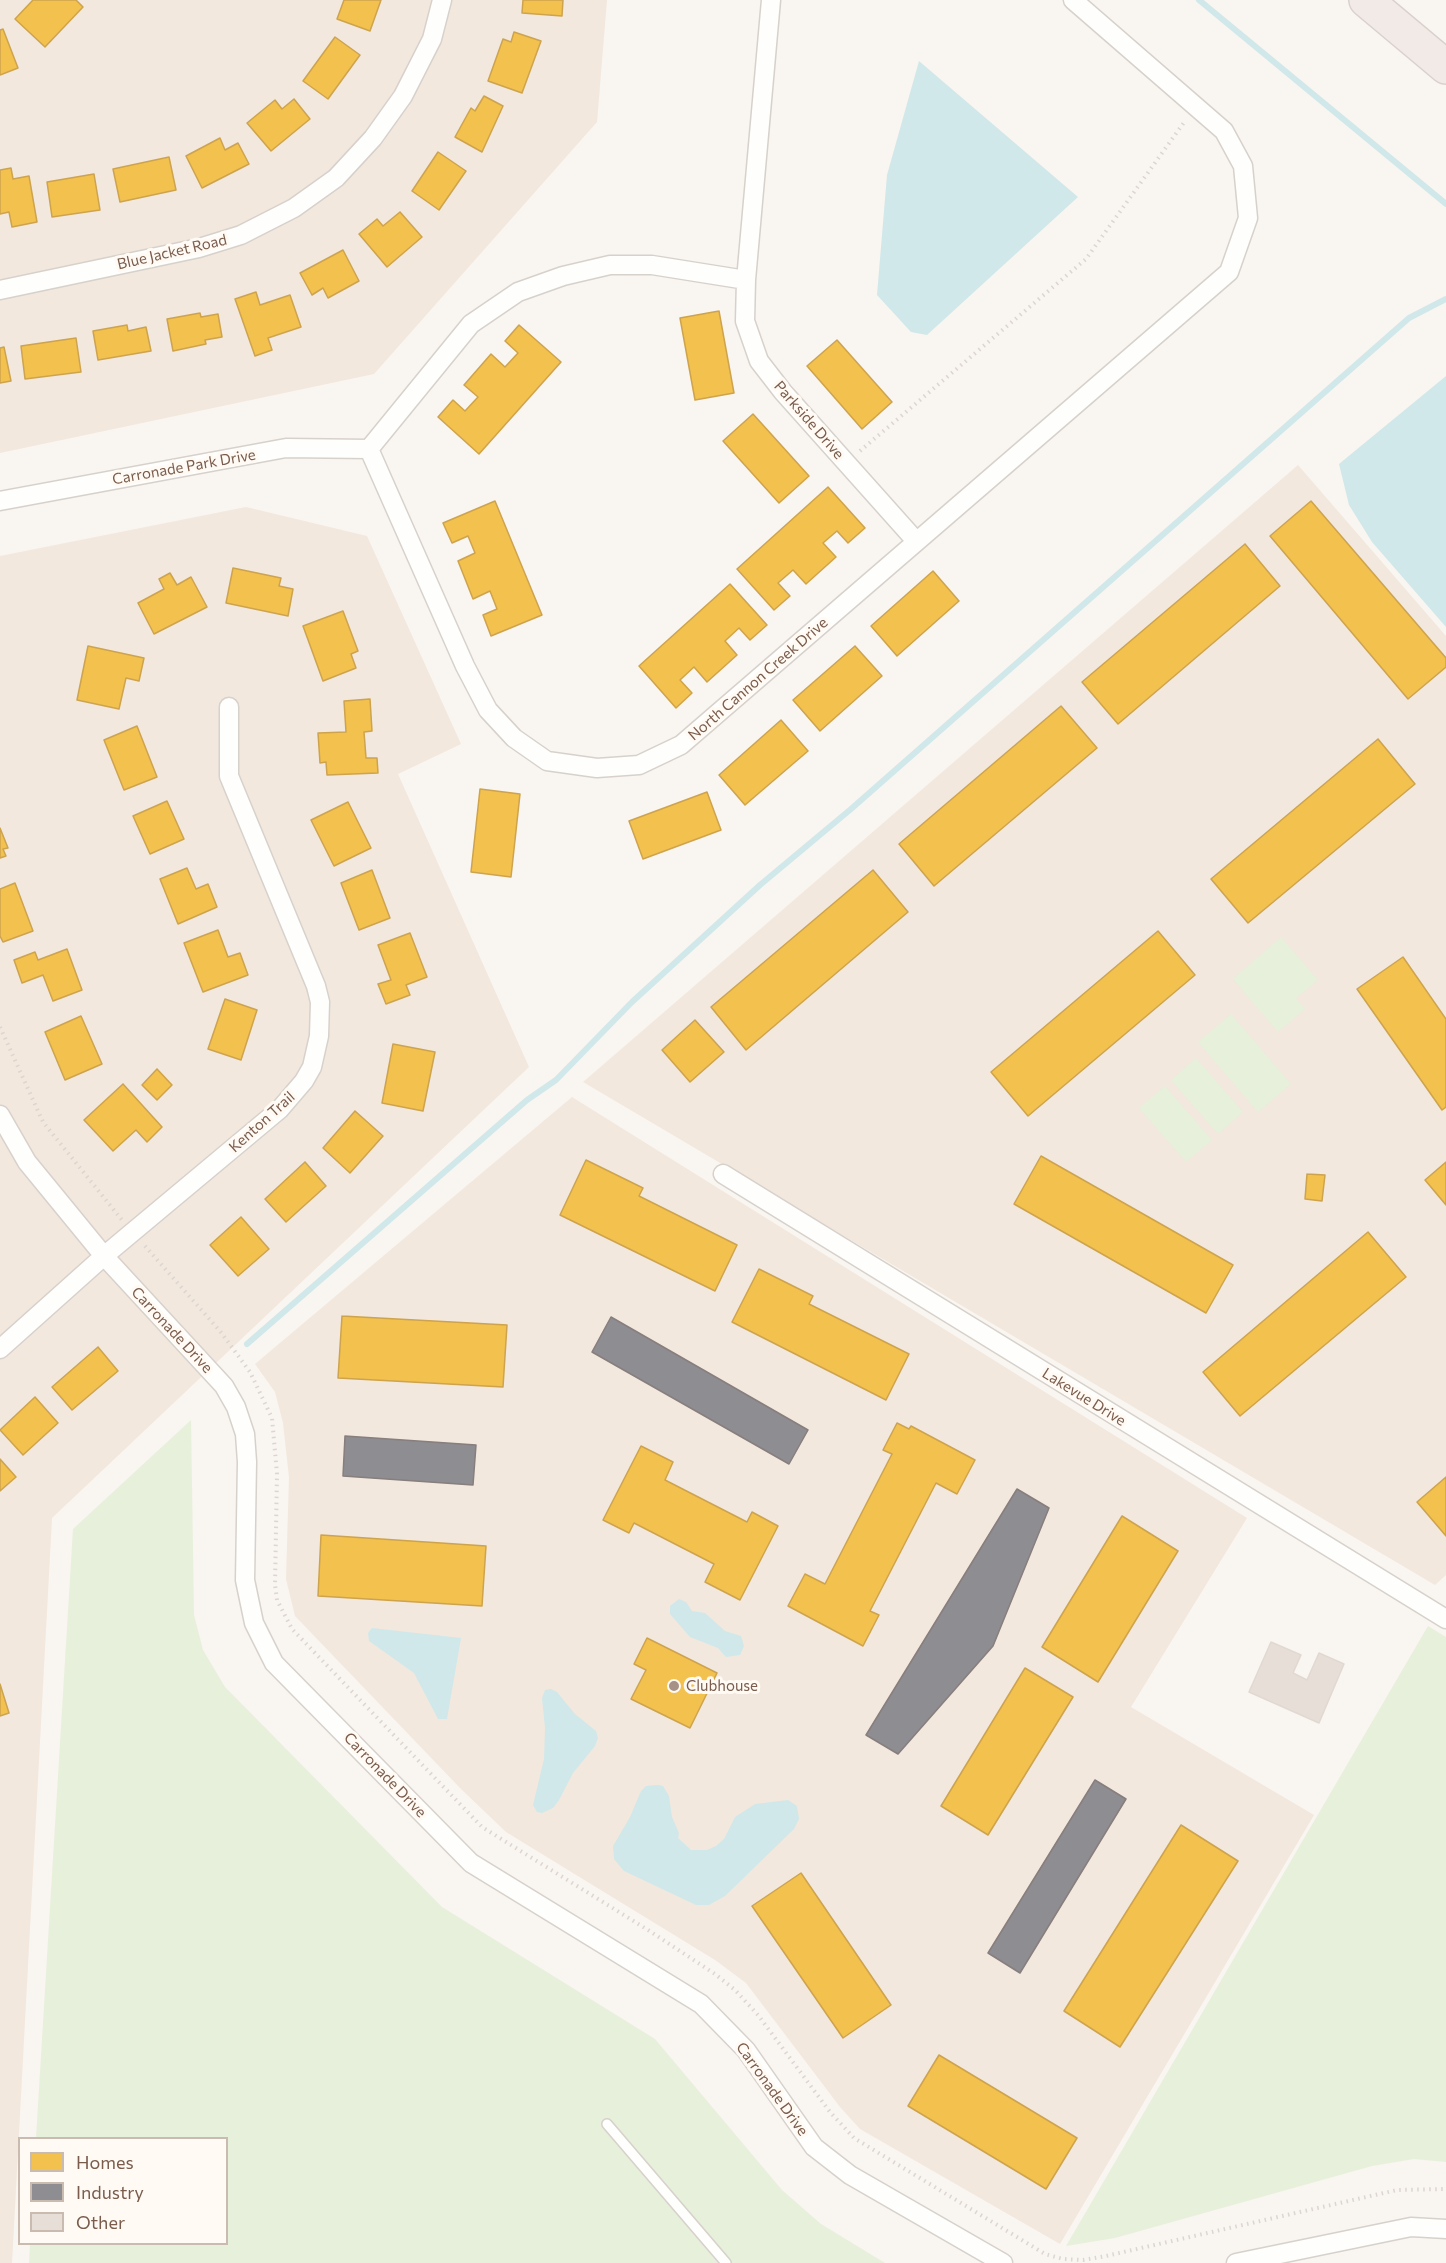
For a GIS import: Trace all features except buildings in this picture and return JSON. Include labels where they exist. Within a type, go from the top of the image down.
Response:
[{"type":"highway","points":[[1366,0],[1446,67]]},
{"type":"street","name":"Blue Jacket Road","points":[[0,290],[199,248],[241,235],[294,208],[336,177],[373,138],[403,96],[432,39],[442,0]]},
{"type":"street","name":"Parkside Drive","points":[[771,0],[746,280],[745,321],[759,361],[916,541]]},
{"type":"street","name":"North Cannon Creek Drive","points":[[369,449],[465,666],[488,710],[514,738],[547,761],[597,768],[639,765],[681,745],[1229,272],[1248,218],[1243,166],[1224,131],[1073,0]]},
{"type":"street","points":[[369,449],[471,324],[518,292],[563,276],[610,265],[652,265],[746,280]]},
{"type":"street","name":"Carronade Park Drive","points":[[0,501],[286,448],[369,449]]},
{"type":"street","name":"Kenton Trail","points":[[0,1349],[104,1256],[280,1109],[304,1081],[316,1055],[321,1020],[316,986],[229,776],[229,707]]},
{"type":"street","name":"Carronade Drive","points":[[0,1115],[27,1162],[104,1256],[224,1386],[236,1407],[245,1434],[247,1462],[245,1580],[254,1623],[274,1663],[471,1863],[701,2004],[746,2050],[814,2147],[850,2175],[979,2257],[1003,2263]]},
{"type":"street","name":"Lakevue Drive","points":[[723,1174],[1446,1619]]},
{"type":"street","points":[[1236,2263],[1411,2227],[1446,2229]]},
{"type":"lane","points":[[607,2124],[726,2263]]},
{"type":"path","points":[[846,463],[1086,259],[1195,106]]},
{"type":"path","points":[[0,1027],[43,1122],[123,1221]]},
{"type":"path","points":[[143,1243],[220,1331],[250,1372],[272,1418],[277,1474],[275,1585],[278,1600],[292,1629],[482,1827],[648,1930],[715,1974],[735,1990],[758,2015],[830,2112],[855,2138],[1046,2254],[1063,2259],[1083,2260],[1106,2256],[1397,2190],[1446,2189]]},
{"type":"shaded area","points":[[0,0],[607,0],[597,122],[374,374],[0,453]]},
{"type":"shaded area","points":[[1298,465],[1446,636],[1446,1575],[1435,1585],[583,1082]]},
{"type":"shaded area","points":[[246,507],[367,536],[461,744],[398,774],[529,1067],[52,1518],[12,2263],[0,2263],[0,556]]},
{"type":"shaded area","points":[[572,1097],[1247,1518],[1131,1707],[1314,1815],[1060,2244],[860,2129],[840,2107],[746,1983],[715,1960],[506,1832],[461,1789],[295,1616],[286,1579],[289,1477],[283,1423],[275,1392],[255,1364]]},
{"type":"green space","points":[[1281,937],[1318,980],[1296,998],[1305,1009],[1278,1032],[1233,979]]},
{"type":"green space","points":[[1231,1014],[1291,1084],[1258,1112],[1198,1042]]},
{"type":"green space","points":[[1196,1058],[1243,1112],[1218,1134],[1171,1080]]},
{"type":"green space","points":[[1165,1086],[1212,1140],[1186,1162],[1139,1108]]},
{"type":"green space","points":[[191,1420],[194,1615],[203,1650],[225,1687],[442,1907],[655,2039],[782,2190],[821,2224],[885,2263],[29,2263],[30,2245],[228,2245],[228,2137],[36,2137],[73,1529]]},
{"type":"green space","points":[[1428,1626],[1446,1637],[1446,2162],[1414,2159],[1372,2166],[1115,2238],[1066,2246]]},
{"type":"water","points":[[919,61],[1078,197],[927,335],[911,332],[877,295],[887,175]]},
{"type":"water","points":[[1446,376],[1446,627],[1372,542],[1349,505],[1339,464]]},
{"type":"water","points":[[679,1599],[686,1602],[692,1611],[705,1613],[725,1631],[741,1636],[744,1646],[740,1655],[726,1657],[718,1648],[690,1637],[670,1614],[670,1606]]},
{"type":"water","points":[[372,1628],[461,1638],[447,1719],[438,1719],[414,1673],[369,1641],[368,1633]]},
{"type":"water","points":[[551,1689],[557,1692],[575,1714],[596,1731],[598,1738],[595,1746],[573,1773],[559,1800],[553,1808],[542,1813],[537,1812],[533,1805],[544,1759],[545,1728],[542,1698],[545,1690]]},
{"type":"water","points":[[646,1786],[663,1786],[669,1796],[672,1817],[679,1833],[678,1838],[691,1850],[707,1850],[716,1846],[724,1839],[735,1817],[755,1804],[788,1800],[797,1806],[799,1819],[794,1829],[725,1896],[709,1905],[696,1905],[624,1871],[614,1859],[613,1846],[630,1817],[641,1791]]},
{"type":"waterway","points":[[1199,0],[1446,204]]},
{"type":"waterway","points":[[247,1344],[527,1100],[556,1080],[632,1002],[760,885],[851,809],[1409,318],[1446,299]]},
{"type":"place","name":"Clubhouse","points":[[674,1686]]}]
